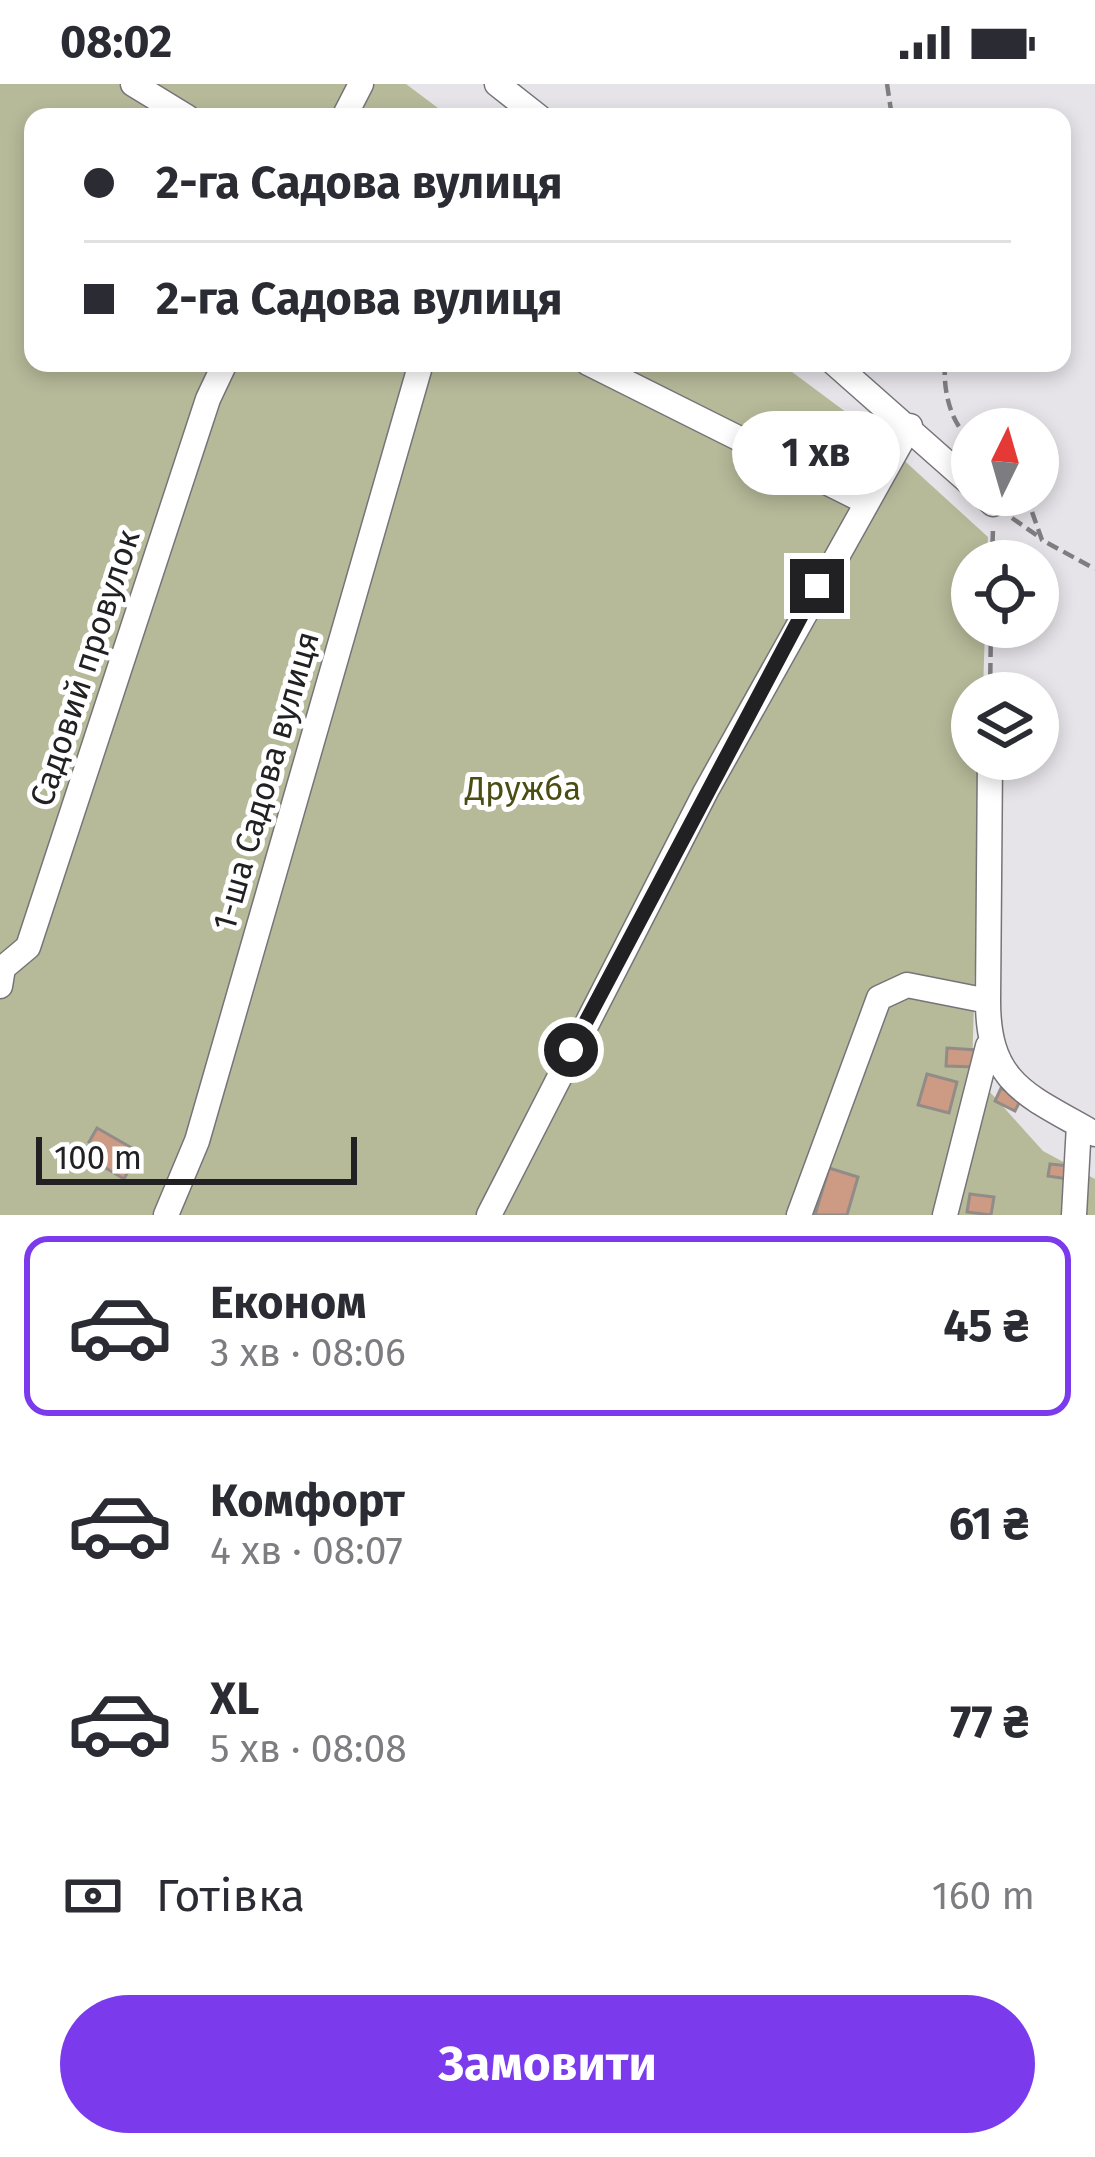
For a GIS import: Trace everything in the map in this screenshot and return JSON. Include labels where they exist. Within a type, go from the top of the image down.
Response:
[{"type":"street","points":[[133,84],[172,108]]},
{"type":"street","name":"Садовий провулок","points":[[0,986],[3,968],[28,947],[222,372]]},
{"type":"street","name":"1-ша Садова вулиця","points":[[166,1215],[197,1142],[418,372]]},
{"type":"street","points":[[605,372],[866,502]]},
{"type":"street","points":[[845,372],[951,464]]},
{"type":"street","points":[[489,1215],[706,791],[910,426]]},
{"type":"street","points":[[945,1215],[988,1046],[989,780]]},
{"type":"street","points":[[799,1215],[879,998],[907,986],[988,1001]]},
{"type":"street","points":[[988,1046],[1010,1081],[1087,1129],[1074,1215]]},
{"type":"path","points":[[944,372],[943,385],[951,408]]},
{"type":"path","points":[[1010,516],[1095,569]]},
{"type":"path","points":[[1034,516],[1042,539]]},
{"type":"green space","name":"Дружба","points":[[0,84],[406,84],[438,108],[24,108],[24,372],[792,372],[874,433],[951,503],[951,516],[965,516],[988,537],[951,540],[951,648],[984,648],[984,672],[951,672],[951,780],[980,780],[972,1072],[1043,1151],[1095,1179],[1095,1215],[0,1215]]},
{"type":"building","points":[[947,1048],[977,1050],[975,1067],[946,1066]]},
{"type":"building","points":[[927,1074],[957,1082],[949,1113],[918,1105]]},
{"type":"building","points":[[1001,1088],[1021,1099],[1015,1111],[995,1101]]},
{"type":"building","points":[[97,1128],[139,1152],[124,1179],[99,1164],[106,1152],[89,1142]]},
{"type":"building","points":[[1050,1164],[1070,1166],[1068,1179],[1048,1176]]},
{"type":"building","points":[[829,1168],[858,1177],[847,1215],[815,1215]]},
{"type":"building","points":[[970,1194],[994,1197],[991,1215],[967,1212]]},
{"type":"route","points":[[571,1050],[817,586]]}]
